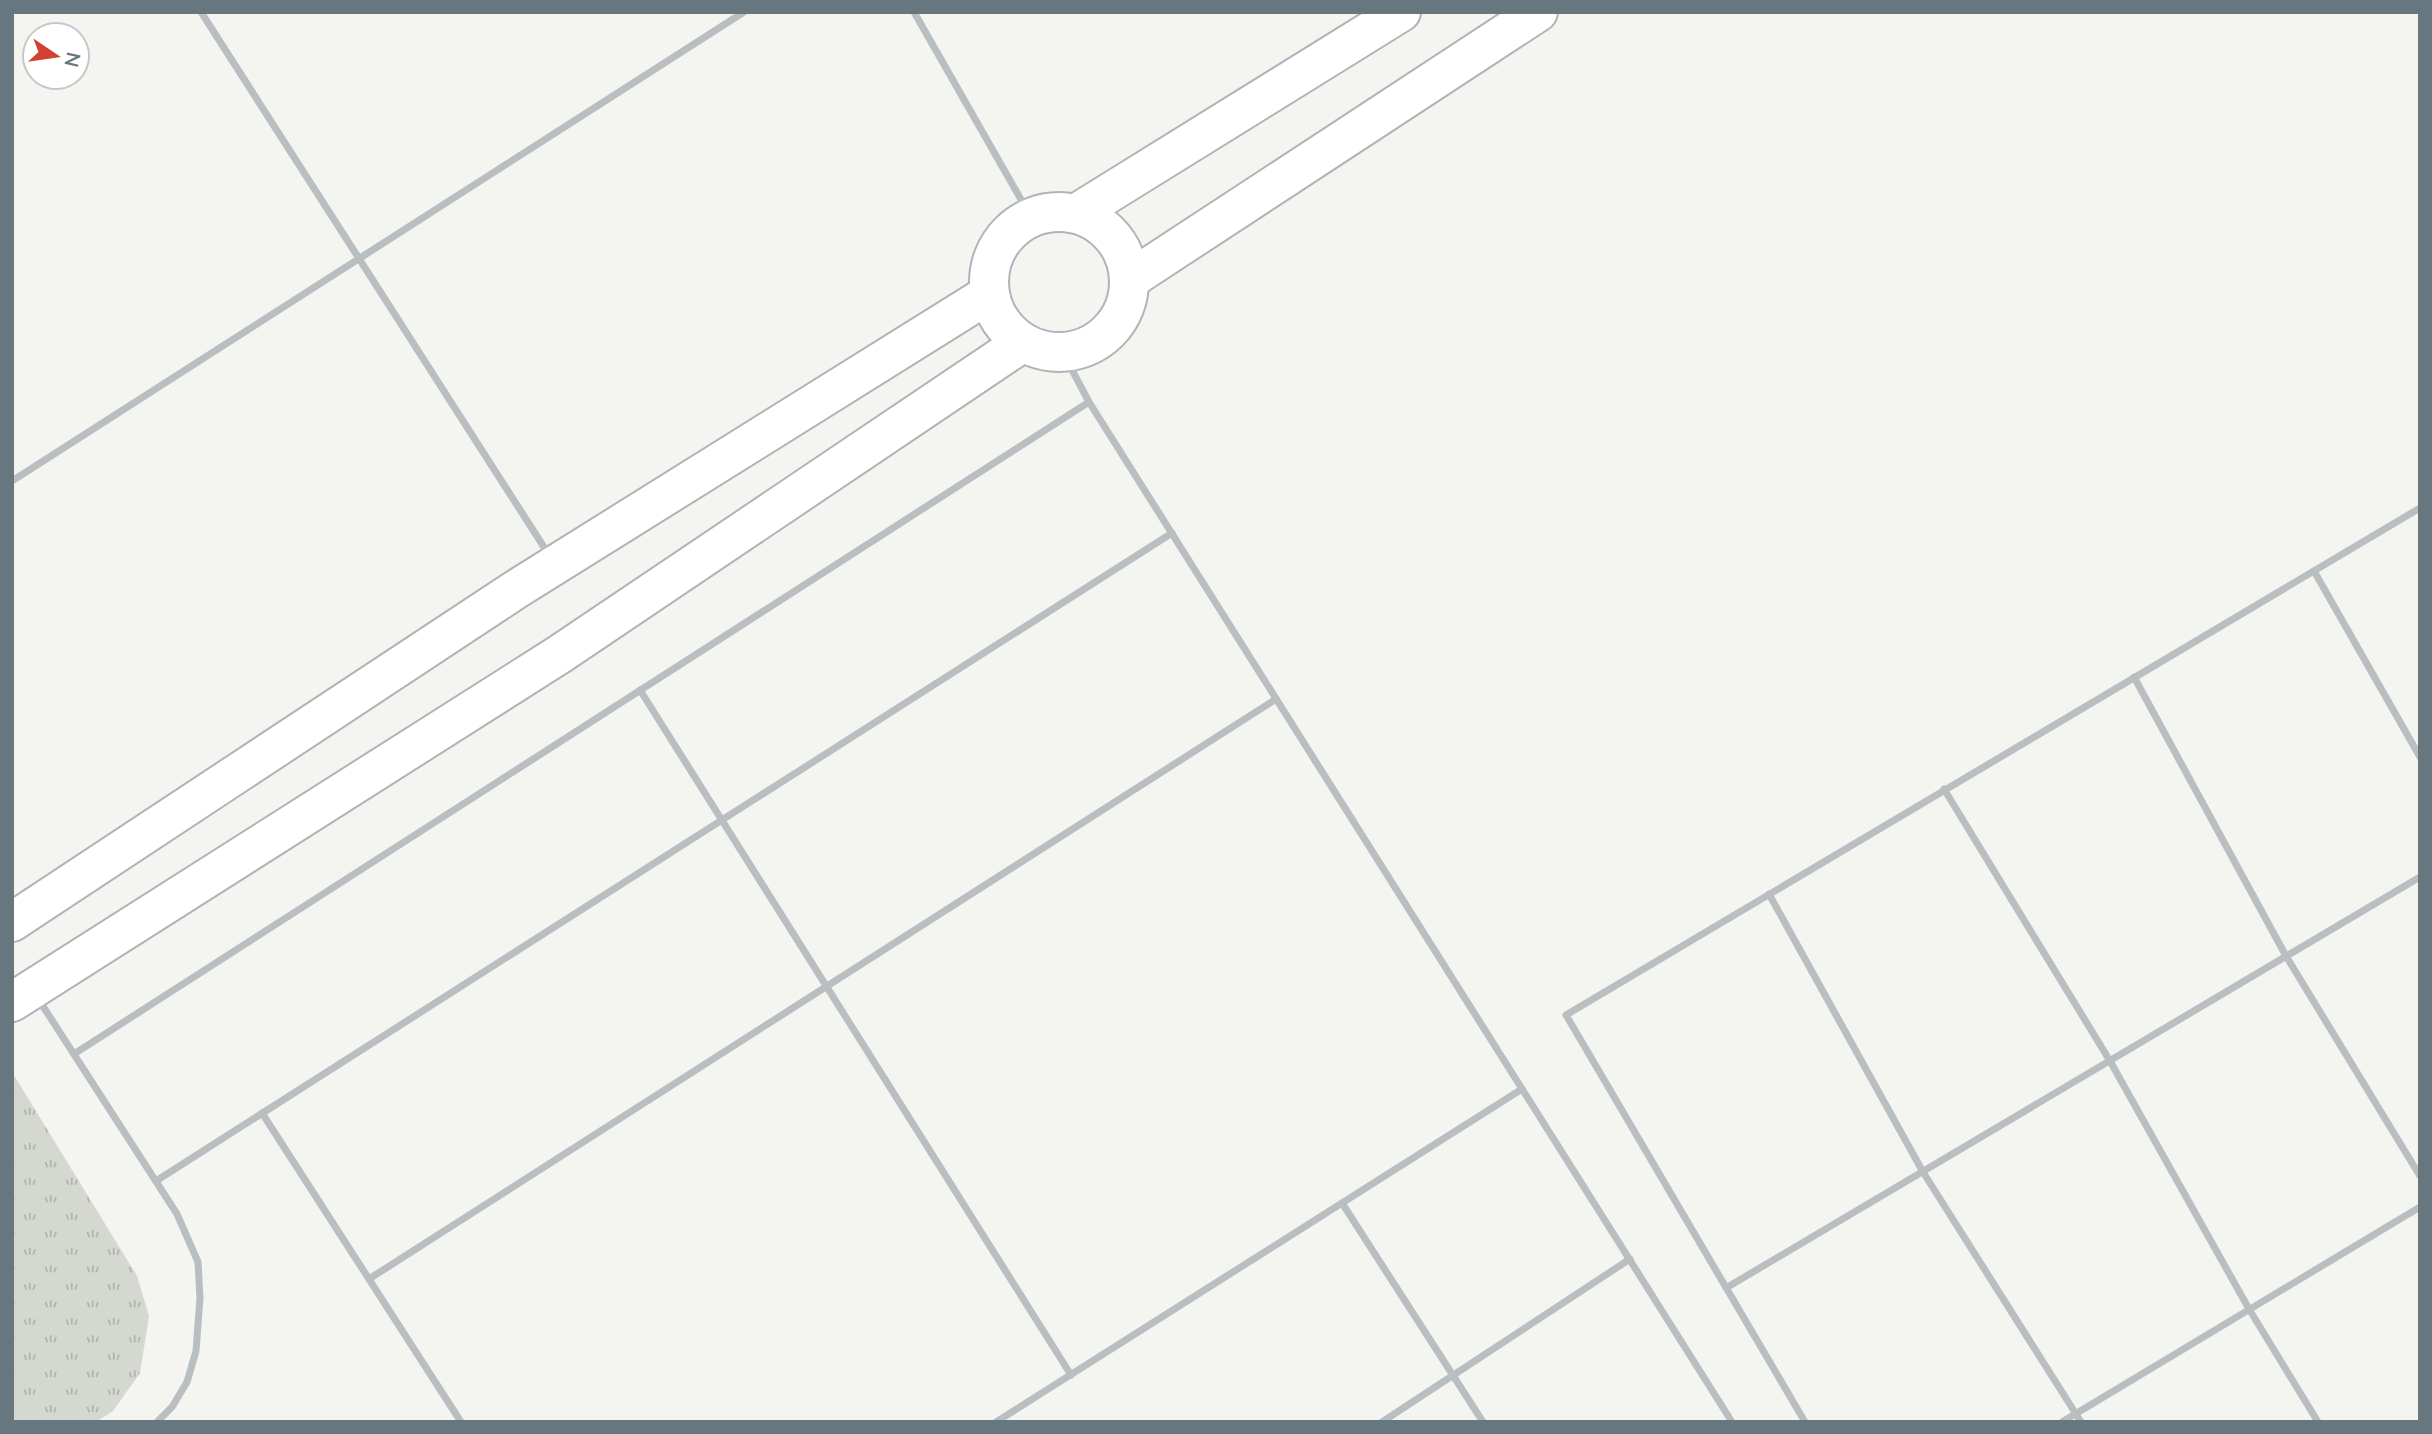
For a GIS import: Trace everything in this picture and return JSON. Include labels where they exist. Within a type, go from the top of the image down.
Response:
[{"type":"main road","points":[[1077,214],[1401,12]]},
{"type":"main road","points":[[1129,280],[1538,12]]},
{"type":"main road","points":[[1054,212],[1077,214],[1098,223],[1114,238],[1125,258],[1129,280],[1126,302],[1117,321],[1103,337],[1084,348],[1063,353],[1035,349],[1022,343],[1006,330],[995,313],[989,294],[989,271],[996,248],[1011,230],[1031,217],[1054,212]]},
{"type":"main road","points":[[12,922],[555,565],[989,294]]},
{"type":"main road","points":[[22,996],[560,654],[1022,343]]},
{"type":"street","points":[[201,12],[555,565]]},
{"type":"street","points":[[12,481],[744,12]]},
{"type":"street","points":[[914,12],[1031,217]]},
{"type":"street","points":[[1063,353],[1089,402],[1732,1422]]},
{"type":"street","points":[[74,1054],[1089,402]]},
{"type":"street","points":[[1805,1422],[1566,1014],[2420,508]]},
{"type":"street","points":[[156,1181],[1172,533]]},
{"type":"street","points":[[2314,571],[2420,757]]},
{"type":"street","points":[[2134,677],[2286,956],[2420,1176]]},
{"type":"street","points":[[640,690],[1071,1375]]},
{"type":"street","points":[[369,1279],[1276,699]]},
{"type":"street","points":[[1944,789],[2110,1061],[2249,1309],[2318,1422]]},
{"type":"street","points":[[1726,1289],[2420,877]]},
{"type":"street","points":[[1769,894],[1923,1172],[2081,1422]]},
{"type":"street","points":[[22,996],[74,1054],[177,1214],[198,1262],[200,1298],[196,1351],[187,1382],[172,1407],[157,1422]]},
{"type":"street","points":[[996,1422],[1522,1089]]},
{"type":"street","points":[[262,1113],[461,1422]]},
{"type":"street","points":[[1342,1203],[1483,1422]]},
{"type":"street","points":[[2062,1422],[2420,1206]]},
{"type":"street","points":[[1382,1422],[1630,1259]]},
{"type":"green space","points":[[12,1072],[137,1276],[149,1316],[140,1373],[113,1411],[96,1422],[12,1422]]}]
